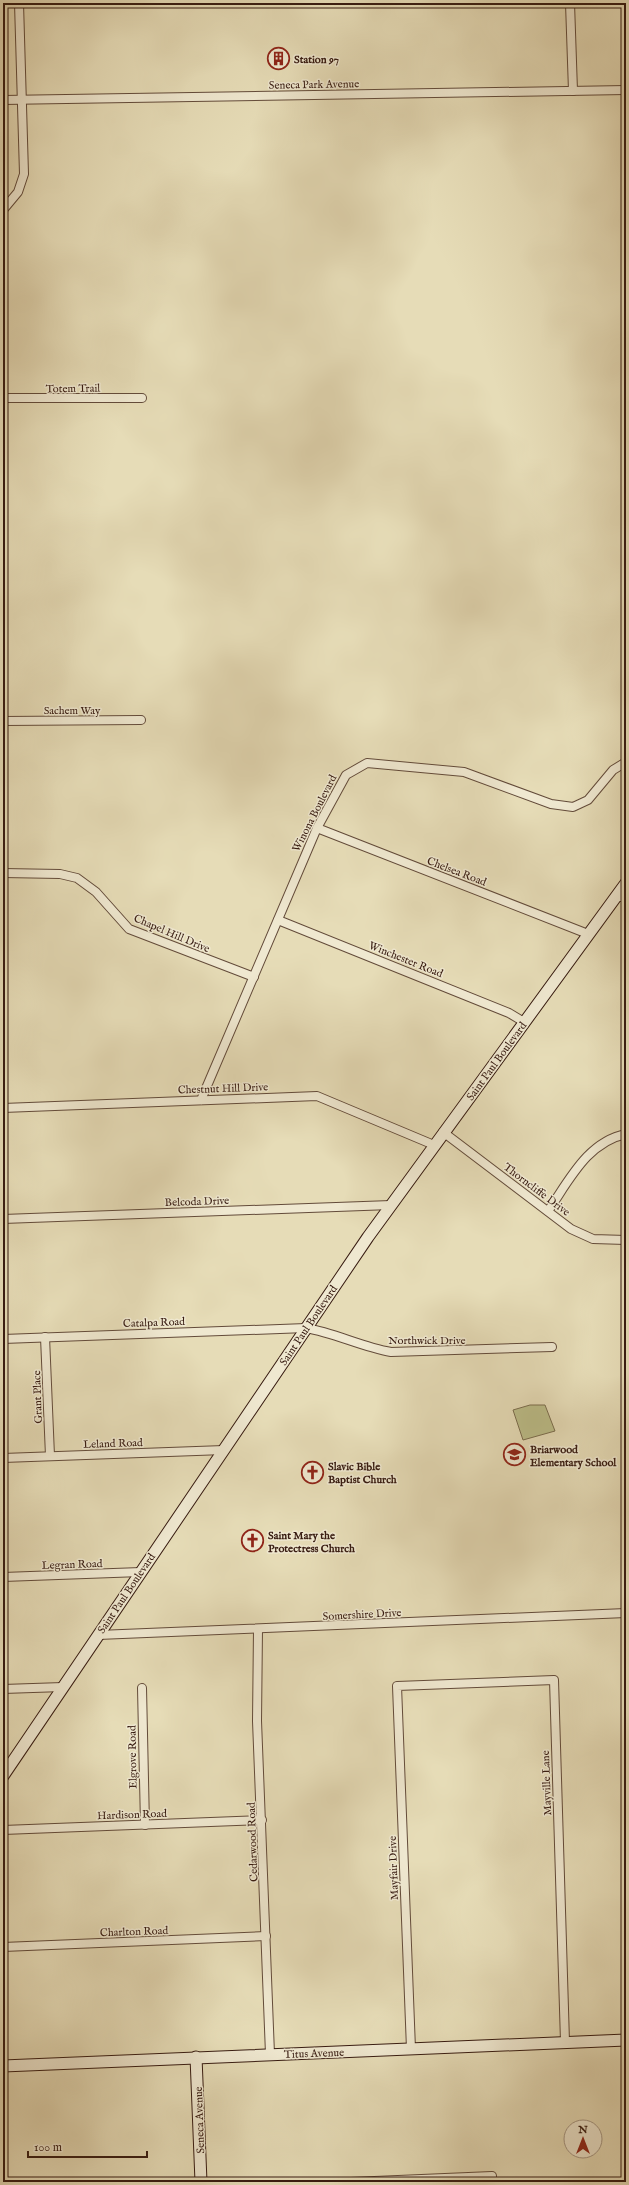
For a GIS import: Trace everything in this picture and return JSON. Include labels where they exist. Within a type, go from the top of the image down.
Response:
[{"type":"main road","name":"Saint Paul Boulevard","points":[[3,1776],[391,1205],[588,934],[621,897],[626,883]]},
{"type":"main road","name":"Titus Avenue","points":[[3,2066],[626,2040]]},
{"type":"main road","name":"Seneca Avenue","points":[[196,2058],[201,2182]]},
{"type":"street","points":[[3,210],[18,192],[24,174],[19,3]]},
{"type":"street","points":[[570,3],[573,91]]},
{"type":"street","name":"Seneca Park Avenue","points":[[3,100],[626,90]]},
{"type":"street","name":"Totem Trail","points":[[3,398],[142,398]]},
{"type":"street","name":"Sachem Way","points":[[3,721],[141,720]]},
{"type":"street","name":"Winona Boulevard","points":[[201,1100],[317,828],[346,775],[367,763],[464,772],[551,804],[564,807],[573,807],[588,800],[613,770],[626,762]]},
{"type":"street","name":"Chelsea Road","points":[[317,828],[588,934]]},
{"type":"street","name":"Chapel Hill Drive","points":[[3,873],[60,874],[77,878],[96,892],[129,929],[254,977]]},
{"type":"street","name":"Winchester Road","points":[[278,920],[509,1013],[524,1022]]},
{"type":"street","name":"Chestnut Hill Drive","points":[[3,1108],[316,1096],[434,1145]]},
{"type":"street","name":"Thorncliffe Drive","points":[[443,1132],[582,1235],[606,1240],[626,1240]]},
{"type":"street","points":[[548,1211],[582,1162],[595,1148],[606,1141],[626,1134]]},
{"type":"street","name":"Belcoda Drive","points":[[3,1219],[391,1205]]},
{"type":"street","name":"Catalpa Road","points":[[3,1339],[306,1328]]},
{"type":"street","name":"Northwick Drive","points":[[306,1328],[321,1330],[369,1347],[391,1352],[552,1347]]},
{"type":"street","name":"Grant Place","points":[[46,1337],[50,1456]]},
{"type":"street","name":"Leland Road","points":[[3,1458],[224,1450]]},
{"type":"street","name":"Legran Road","points":[[3,1577],[141,1572]]},
{"type":"street","name":"Somershire Drive","points":[[98,1635],[626,1613]]},
{"type":"street","name":"Cedarwood Road","points":[[258,1629],[257,1721],[270,2054]]},
{"type":"street","name":"Mayville Lane","points":[[397,1686],[554,1680],[566,2042]]},
{"type":"street","name":"Mayfair Drive","points":[[397,1686],[411,2049]]},
{"type":"street","points":[[3,1689],[63,1687]]},
{"type":"street","name":"Elgrove Road","points":[[142,1688],[145,1825]]},
{"type":"street","name":"Hardison Road","points":[[3,1830],[262,1820]]},
{"type":"street","name":"Charlton Road","points":[[3,1947],[266,1936]]},
{"type":"street","points":[[351,2182],[492,2176]]},
{"type":"green space","points":[[530,1405],[545,1405],[555,1431],[523,1440],[513,1410]]},
{"type":"place","name":"Station 97","points":[[279,59]]},
{"type":"place","name":"Briarwood Elementary School","points":[[514,1455]]},
{"type":"place","name":"Slavic Bible Baptist Church","points":[[312,1472]]},
{"type":"place","name":"Saint Mary the Protectress Church","points":[[253,1541]]}]
